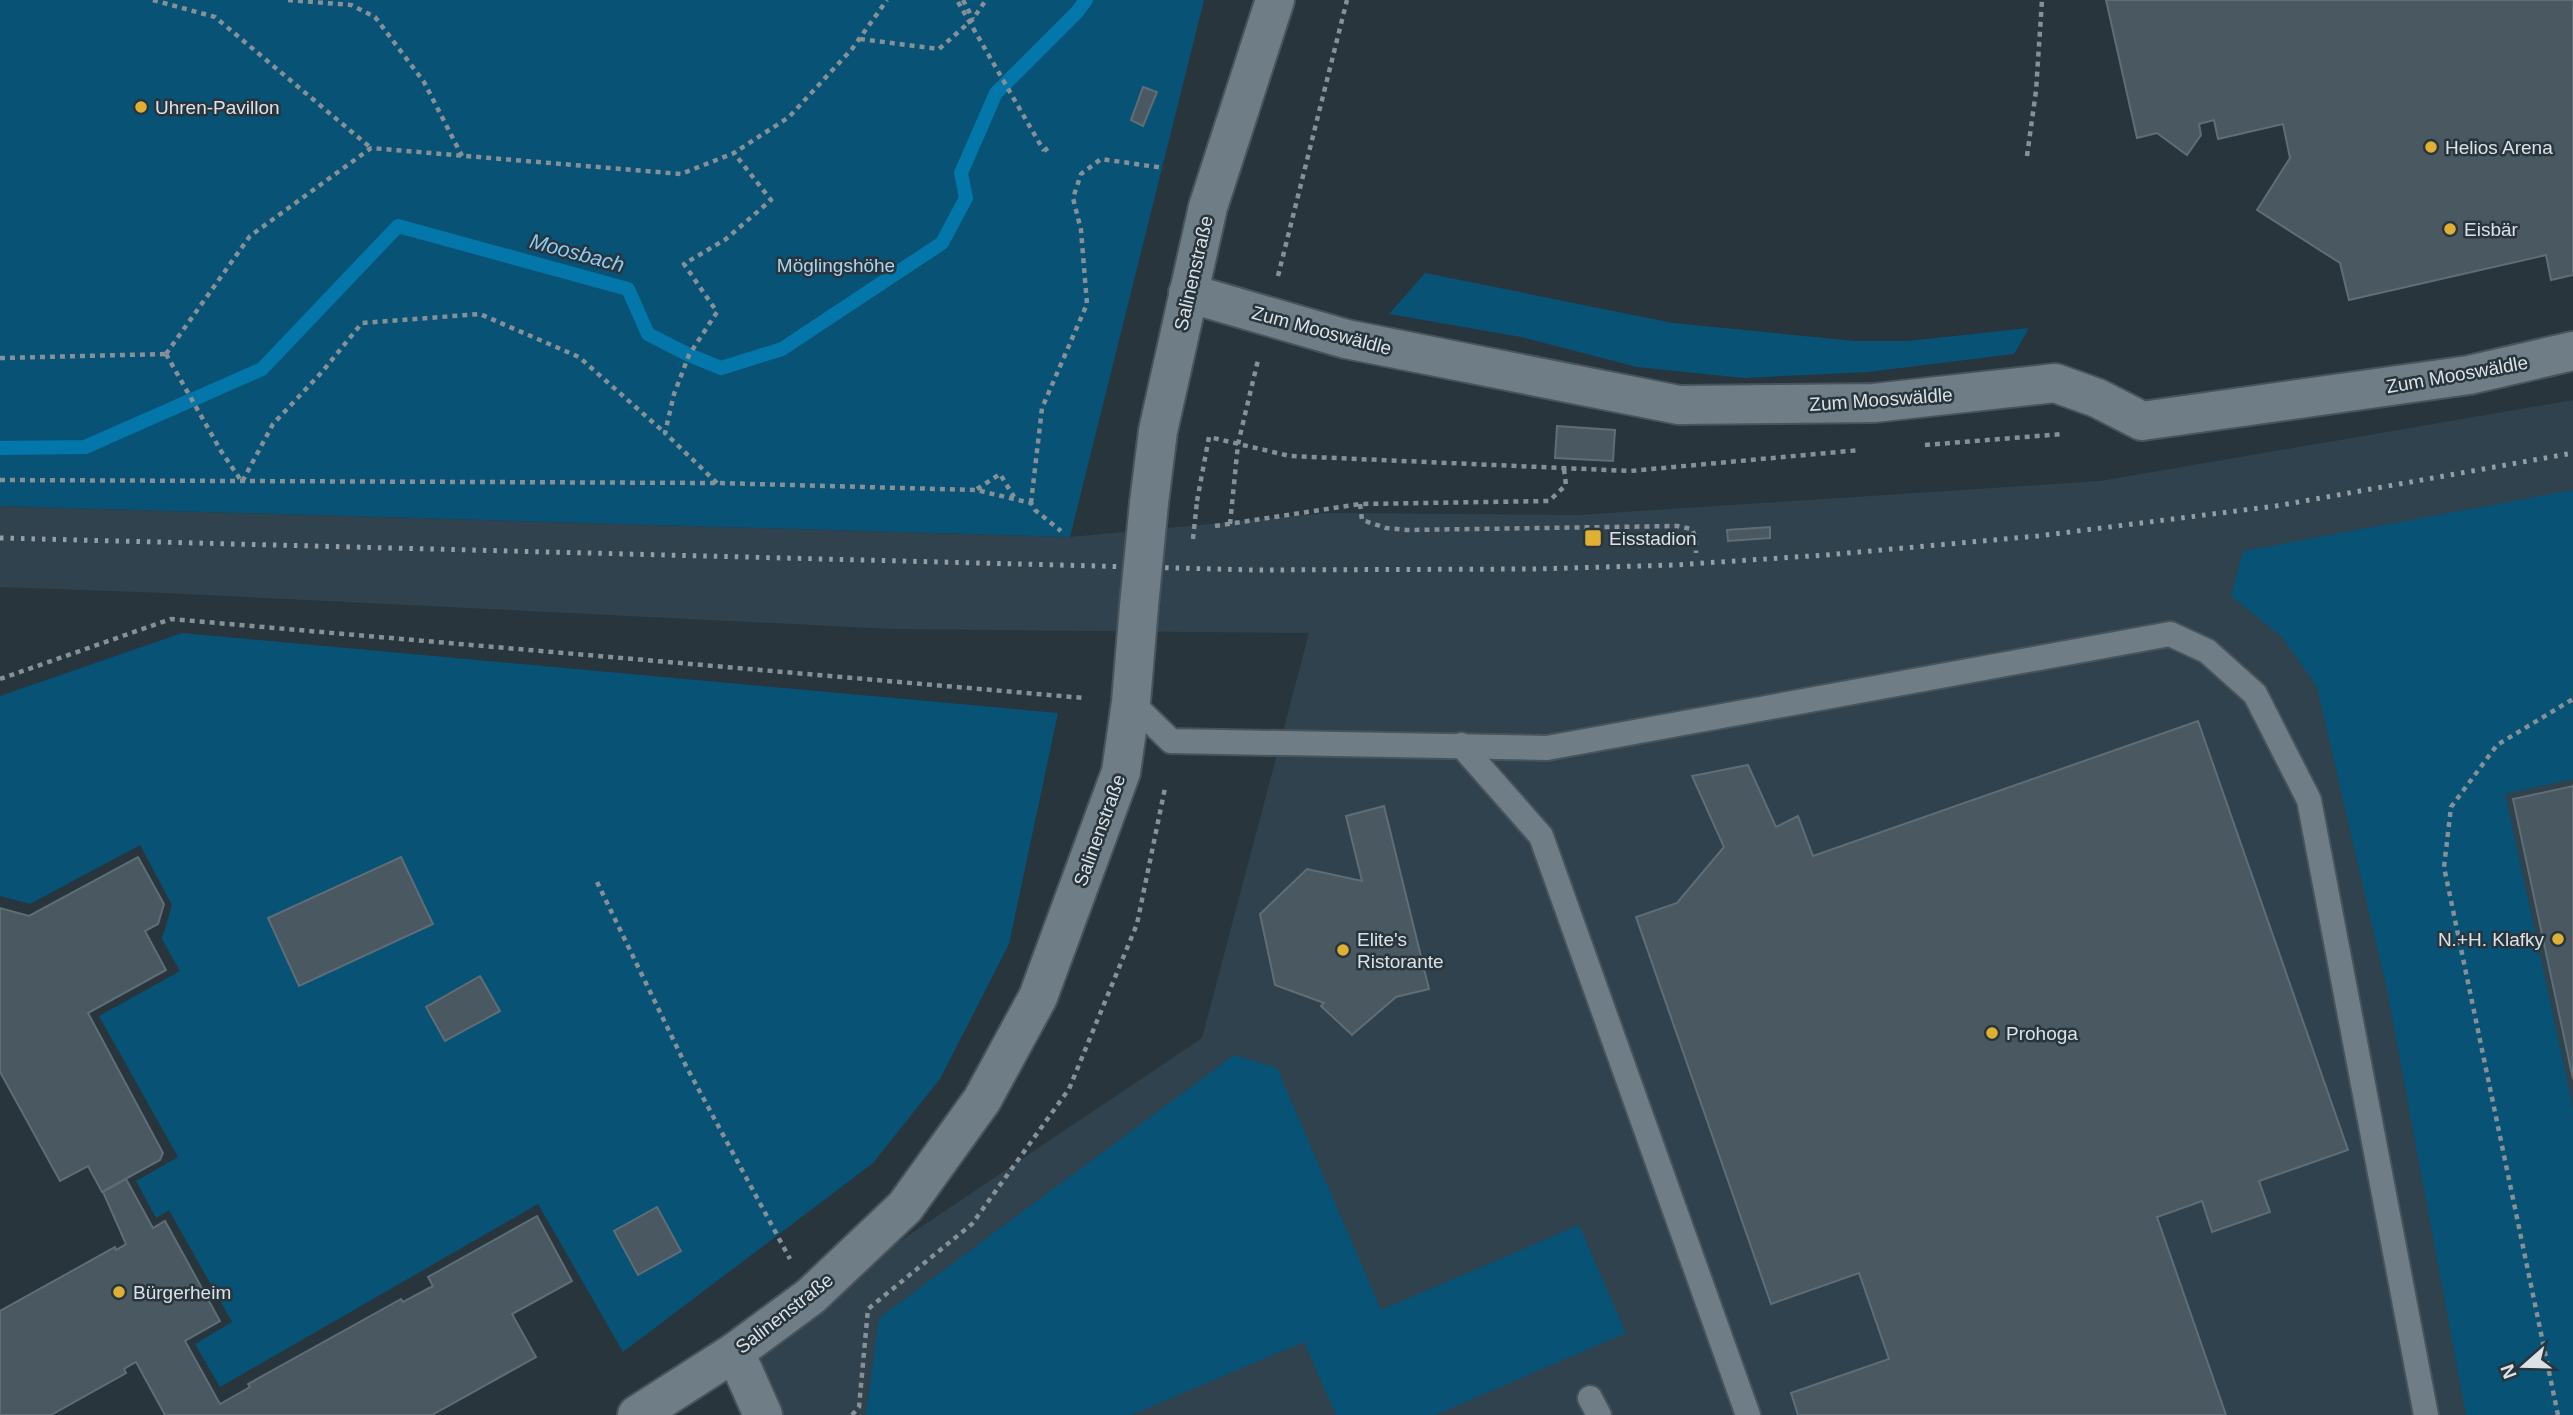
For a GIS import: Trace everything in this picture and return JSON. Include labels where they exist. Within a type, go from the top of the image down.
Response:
[{"type":"street","name":"Salinenstraße","points":[[637,1415],[735,1352],[811,1296],[905,1207],[982,1100],[1038,997],[1121,772],[1131,702],[1158,431],[1208,207],[1275,0]]},
{"type":"street","name":"Zum Mooswäldle","points":[[1188,293],[1346,339],[1679,405],[1874,403],[2055,383],[2097,398],[2142,421],[2469,374],[2573,351]]},
{"type":"street","points":[[735,1352],[763,1415]]},
{"type":"lane","points":[[1131,702],[1171,741],[1548,747],[2170,634],[2207,651],[2255,694],[2309,800],[2426,1415]]},
{"type":"lane","points":[[1461,745],[1541,836],[1748,1415]]},
{"type":"path","points":[[153,0],[215,17],[371,148],[681,174],[734,153],[789,117],[860,39],[887,0]]},
{"type":"path","points":[[288,0],[351,5],[375,17],[424,82],[462,156]]},
{"type":"path","points":[[860,39],[939,48],[973,19],[986,0]]},
{"type":"path","points":[[1230,524],[1238,444],[1347,0]]},
{"type":"path","points":[[2027,156],[2036,91],[2042,0]]},
{"type":"path","points":[[961,1],[973,19]]},
{"type":"path","points":[[961,1],[1044,151],[1049,146]]},
{"type":"path","points":[[166,354],[250,236],[371,148]]},
{"type":"path","points":[[665,433],[674,394],[689,355],[717,312],[684,264],[726,239],[771,200],[734,153]]},
{"type":"path","points":[[1061,531],[1035,510],[1031,503],[1042,408],[1087,304],[1081,230],[1073,198],[1081,174],[1101,159],[1164,168]]},
{"type":"path","points":[[242,481],[273,424],[322,372],[362,323],[480,314],[579,357],[717,483]]},
{"type":"path","points":[[0,358],[166,354]]},
{"type":"path","points":[[166,354],[221,451],[242,481]]},
{"type":"path","points":[[1920,445],[2065,434],[2097,398]]},
{"type":"path","points":[[1197,501],[1209,437],[1290,456],[1630,471],[1867,449]]},
{"type":"path","points":[[1215,527],[1360,504],[1549,501],[1566,485],[1564,469]]},
{"type":"path","points":[[976,490],[1000,474],[1014,497]]},
{"type":"path","points":[[0,480],[717,483],[976,490],[1031,503]]},
{"type":"path","points":[[1360,504],[1362,520],[1385,528],[1407,530],[1677,526],[1692,529],[1696,539],[1696,553]]},
{"type":"path","points":[[0,679],[171,619],[1084,698]]},
{"type":"path","points":[[2558,1415],[2444,867],[2451,807],[2497,745],[2573,699]]},
{"type":"path","points":[[597,882],[686,1066],[811,1296]]},
{"type":"shaded area","points":[[2573,400],[2573,1415],[761,1415],[735,1352],[1202,1038],[1309,633],[891,629],[0,587],[0,506],[1070,537],[1328,513],[1577,515],[2100,481]]},
{"type":"green space","name":"Möglingshöhe","points":[[0,0],[1204,0],[1070,537],[0,506]]},
{"type":"green space","points":[[1425,273],[1673,323],[1855,341],[1908,341],[2029,328],[2014,354],[1868,372],[1744,378],[1637,367],[1521,337],[1389,314]]},
{"type":"green space","points":[[2573,490],[2573,779],[2505,794],[2573,1108],[2573,1415],[2466,1415],[2387,990],[2317,687],[2282,637],[2231,596],[2243,551]]},
{"type":"green space","points":[[182,633],[1058,713],[1009,944],[940,1079],[873,1163],[623,1352],[538,1204],[220,1387],[195,1344],[232,1322],[169,1210],[156,1218],[136,1181],[178,1157],[99,1016],[180,971],[162,939],[172,905],[140,845],[30,904],[0,896],[0,696]]},
{"type":"green space","points":[[1234,1055],[1277,1068],[1381,1310],[1579,1225],[1626,1333],[1435,1415],[1336,1415],[1304,1342],[1131,1415],[866,1415],[879,1318]]},
{"type":"building","name":"Helios Arena","points":[[2106,0],[2573,0],[2573,275],[2551,280],[2546,255],[2349,300],[2340,263],[2257,210],[2290,158],[2283,124],[2218,139],[2214,120],[2199,124],[2201,135],[2187,155],[2157,133],[2137,138]]},
{"type":"building","points":[[1143,87],[1157,92],[1143,126],[1131,120]]},
{"type":"building","points":[[1557,426],[1615,430],[1613,461],[1555,458]]},
{"type":"building","points":[[1770,527],[1770,538],[1728,541],[1727,530]]},
{"type":"building","name":"Prohoga","points":[[2198,721],[2348,1150],[2259,1181],[2270,1212],[2212,1232],[2202,1201],[2157,1217],[2226,1415],[1798,1415],[1791,1393],[1889,1359],[1859,1273],[1771,1304],[1636,917],[1677,903],[1724,847],[1692,776],[1748,765],[1776,827],[1798,816],[1813,856]]},
{"type":"building","name":"N.+H. Klafky","points":[[2573,786],[2573,1079],[2513,799]]},
{"type":"building","name":"Elite's Ristorante","points":[[1384,806],[1429,989],[1396,997],[1352,1035],[1321,1006],[1324,1003],[1275,985],[1260,914],[1307,869],[1362,881],[1346,816]]},
{"type":"building","points":[[138,857],[164,904],[158,924],[145,931],[166,970],[88,1013],[163,1153],[160,1160],[102,1192],[88,1166],[60,1181],[0,1072],[0,908],[29,916]]},
{"type":"building","points":[[401,857],[433,924],[299,986],[268,918]]},
{"type":"building","points":[[480,976],[500,1011],[445,1041],[426,1007]]},
{"type":"building","name":"Bürgerheim","points":[[126,1179],[153,1228],[165,1221],[220,1321],[185,1341],[220,1404],[250,1387],[248,1384],[401,1299],[403,1302],[433,1286],[428,1277],[537,1216],[572,1281],[512,1314],[536,1357],[432,1415],[165,1415],[136,1362],[124,1369],[126,1373],[51,1415],[0,1415],[0,1311],[115,1247],[116,1250],[126,1244],[103,1192]]},
{"type":"building","points":[[657,1207],[681,1251],[638,1275],[614,1231]]},
{"type":"waterway","name":"Moosbach","points":[[0,448],[85,447],[262,369],[398,226],[628,289],[648,334],[721,368],[782,349],[942,243],[966,198],[961,173],[996,93],[1086,0]]},
{"type":"railway","points":[[0,538],[1254,570],[1535,569],[1674,565],[1826,555],[2038,536],[2276,506],[2573,453]]},
{"type":"place","name":"Uhren-Pavillon","points":[[141,107]]},
{"type":"place","name":"Helios Arena","points":[[2431,147]]},
{"type":"place","name":"Eisbär","points":[[2450,229]]},
{"type":"place","name":"Eisstadion","points":[[1593,538]]},
{"type":"place","name":"N.+H. Klafky","points":[[2558,939]]},
{"type":"place","name":"Elite's Ristorante","points":[[1343,950]]},
{"type":"place","name":"Prohoga","points":[[1992,1033]]},
{"type":"place","name":"Bürgerheim","points":[[119,1292]]}]
